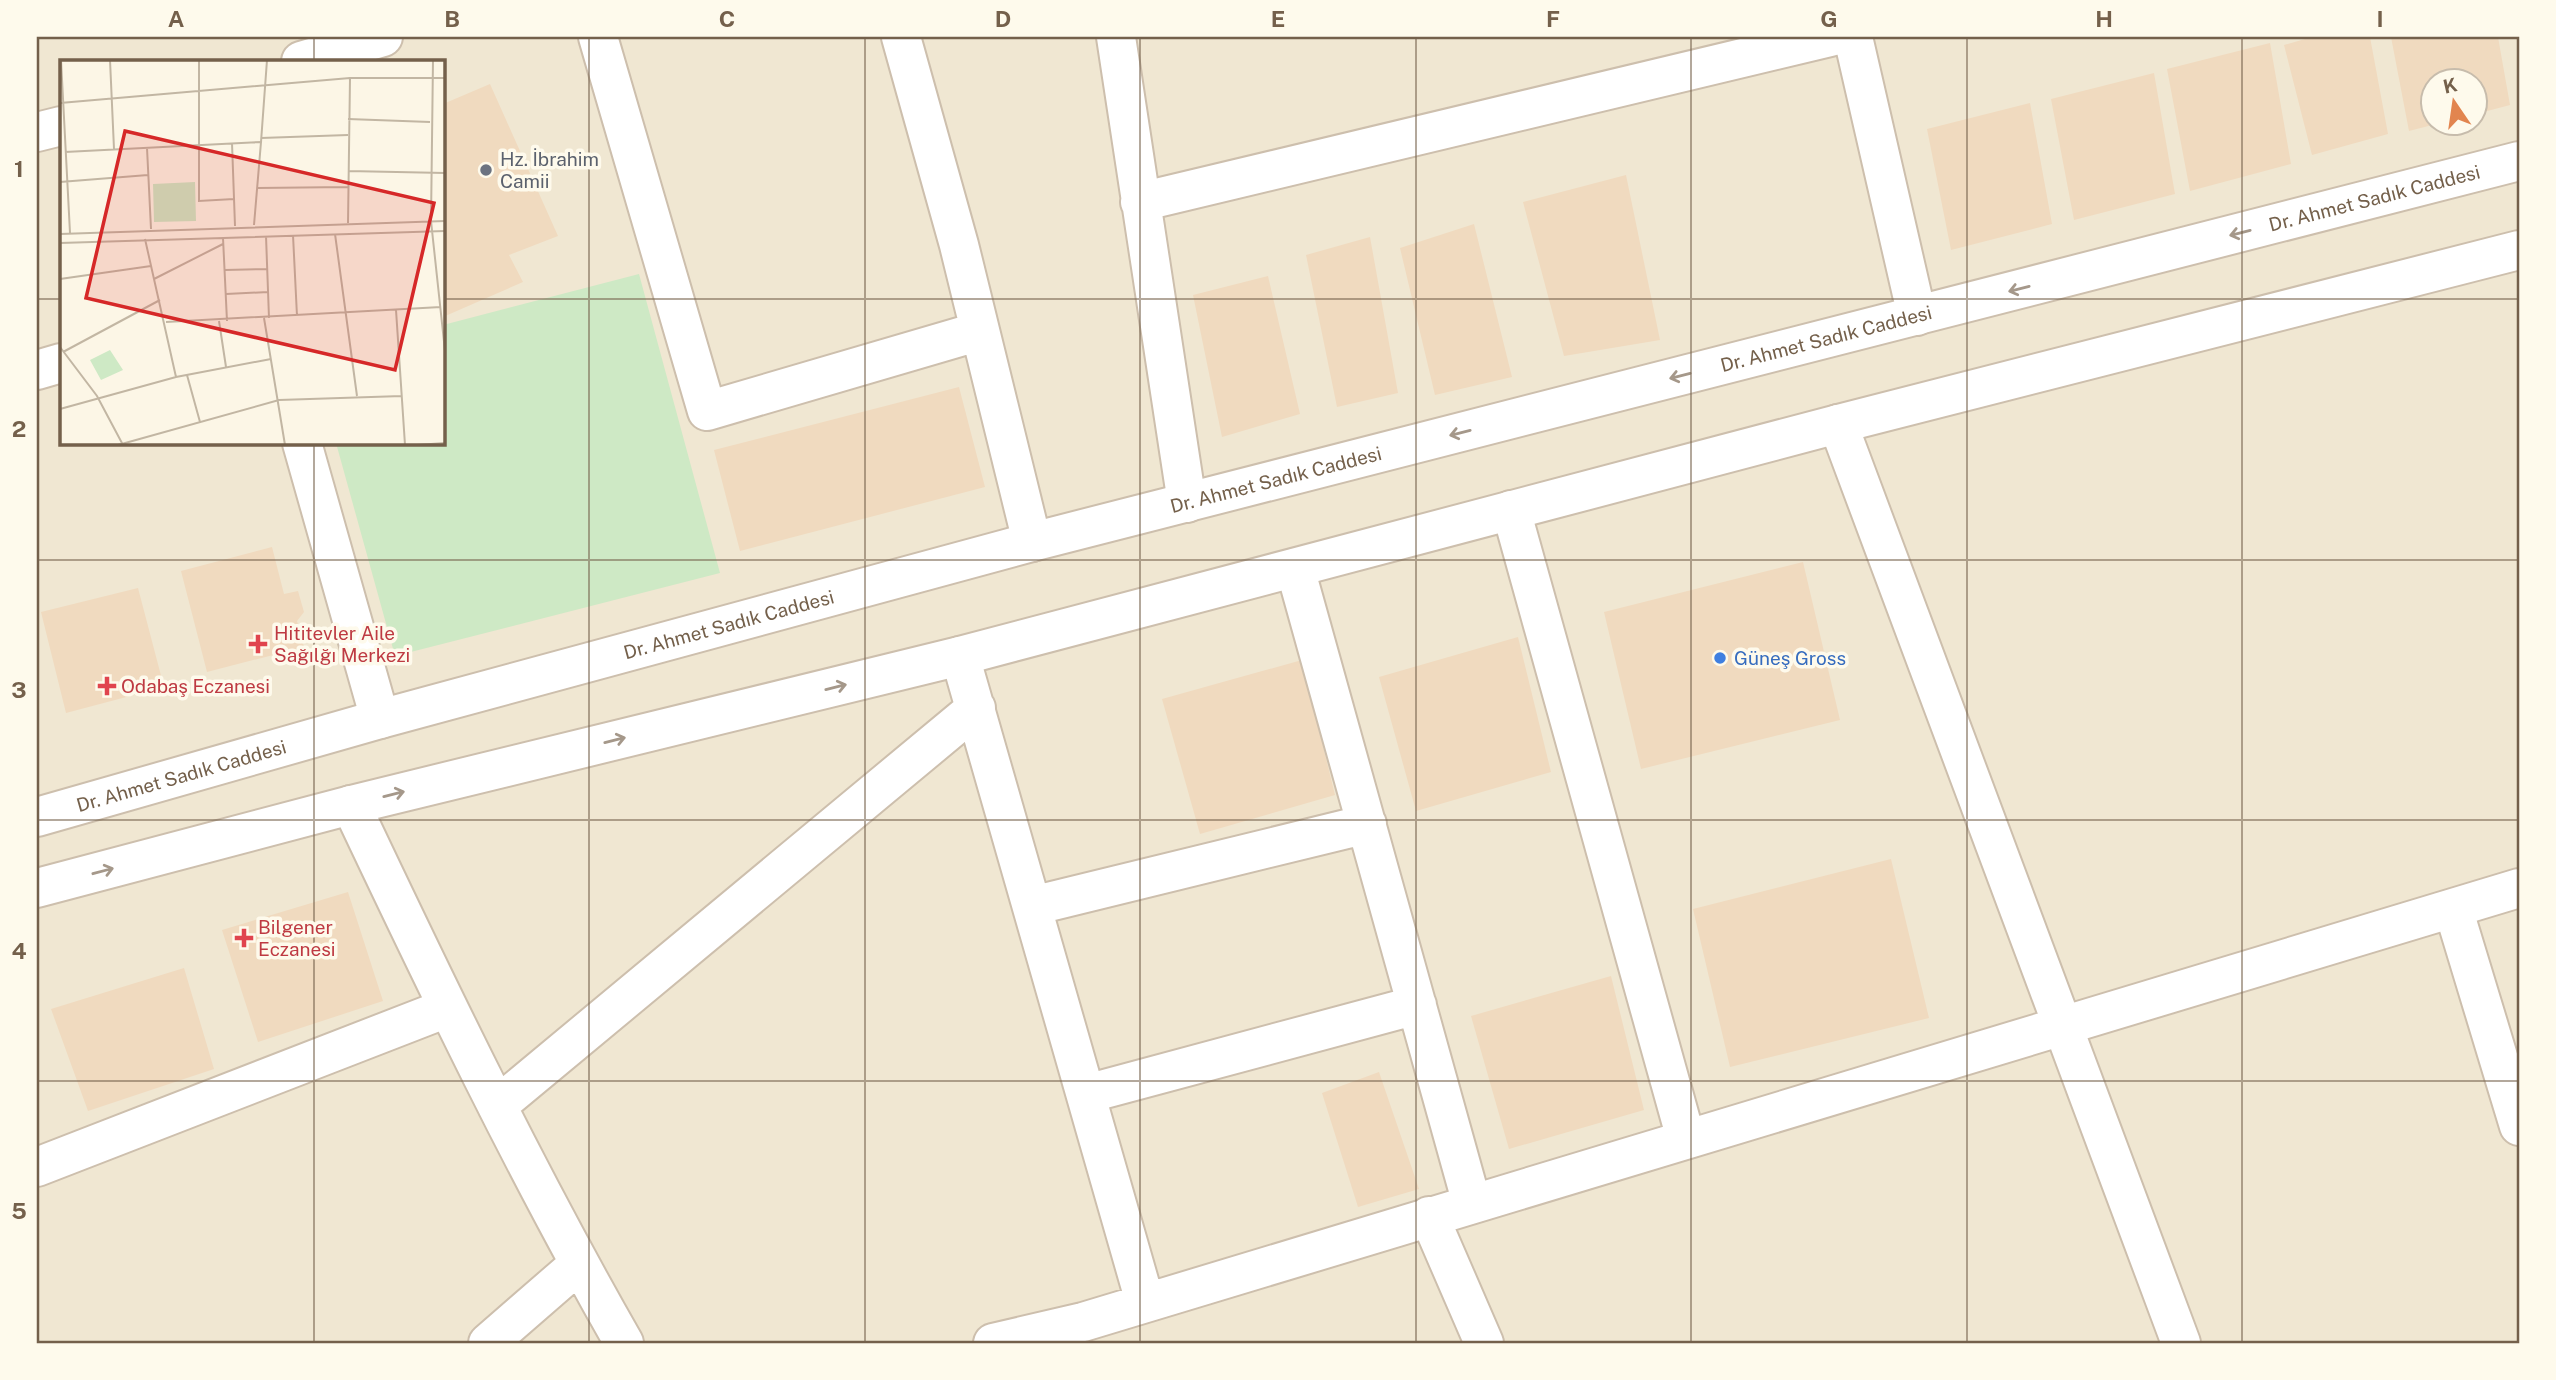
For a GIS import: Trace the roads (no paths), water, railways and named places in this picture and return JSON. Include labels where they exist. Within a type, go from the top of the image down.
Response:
[{"type":"street","points":[[304,60],[383,37]]},
{"type":"street","points":[[598,37],[707,411],[980,331]]},
{"type":"street","points":[[901,37],[959,245],[1031,542]]},
{"type":"street","points":[[1116,37],[1187,503]]},
{"type":"street","points":[[1140,202],[1830,37]]},
{"type":"street","points":[[1853,37],[1917,316]]},
{"type":"street","points":[[37,132],[60,126]]},
{"type":"street","name":"Dr. Ahmet Sadık Caddesi","points":[[37,817],[380,719],[1031,542],[2519,161]]},
{"type":"street","points":[[37,888],[352,804],[960,656],[1838,424],[2519,250]]},
{"type":"street","points":[[37,370],[60,363]]},
{"type":"street","points":[[1838,424],[2181,1343]]},
{"type":"street","points":[[302,444],[380,719]]},
{"type":"street","points":[[1511,510],[1686,1139]]},
{"type":"street","points":[[1295,568],[1472,1204]]},
{"type":"street","points":[[960,656],[1145,1303]]},
{"type":"street","points":[[497,1106],[976,708]]},
{"type":"street","points":[[352,804],[447,1008],[579,1264],[624,1343]]},
{"type":"street","points":[[1032,905],[1367,824]]},
{"type":"street","points":[[993,1343],[1087,1333],[1145,1303],[2519,888]]},
{"type":"street","points":[[2453,908],[2519,1126]]},
{"type":"street","points":[[1086,1094],[1417,1005]]},
{"type":"street","points":[[37,1167],[447,1008]]},
{"type":"street","points":[[1429,1216],[1484,1343]]},
{"type":"street","points":[[488,1343],[579,1264]]},
{"type":"place","name":"Hz. İbrahim Camii","points":[[486,170]]},
{"type":"place","name":"Hititevler Aile Sağılğı Merkezi","points":[[258,644]]},
{"type":"place","name":"Güneş Gross","points":[[1720,658]]},
{"type":"place","name":"Odabaş Eczanesi","points":[[107,686]]},
{"type":"place","name":"Bilgener Eczanesi","points":[[244,938]]}]
